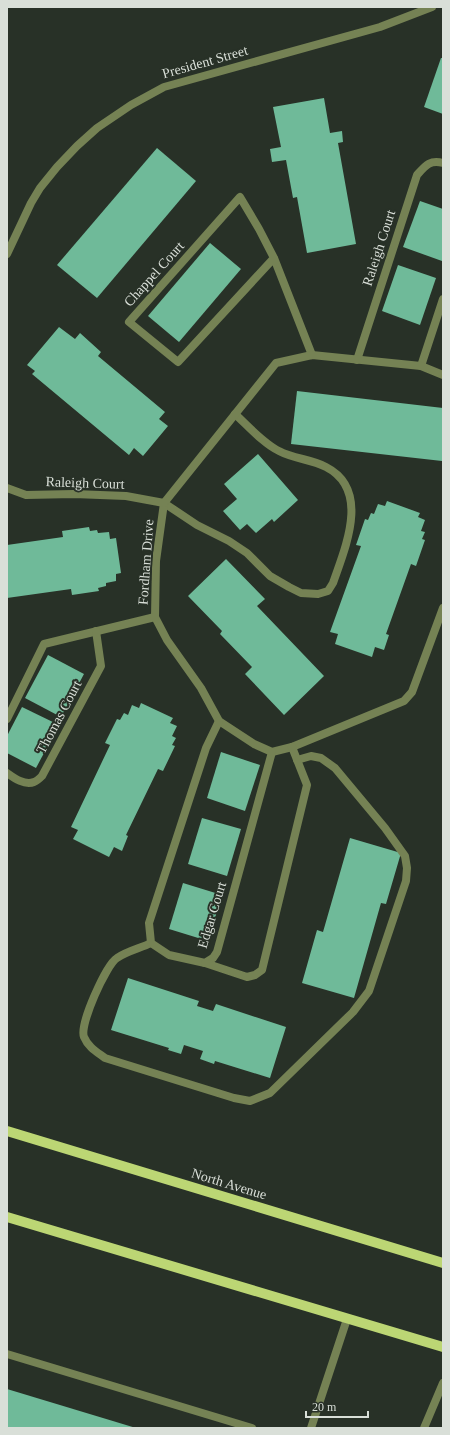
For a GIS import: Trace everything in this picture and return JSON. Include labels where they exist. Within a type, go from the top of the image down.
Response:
[{"type":"main road","name":"North Avenue","points":[[7,1131],[443,1263]]},
{"type":"main road","points":[[7,1217],[443,1347]]},
{"type":"street","name":"President Street","points":[[7,254],[31,203],[40,188],[57,167],[97,128],[131,105],[164,87],[380,27],[432,7]]},
{"type":"street","name":"Raleigh Court","points":[[357,360],[417,175],[426,164],[436,161],[443,163]]},
{"type":"street","name":"Chappel Court","points":[[274,258],[178,362],[129,322],[240,197],[274,258],[312,355]]},
{"type":"street","points":[[421,366],[443,299]]},
{"type":"street","name":"Fordham Drive","points":[[272,752],[254,744],[219,721],[201,688],[167,640],[155,617],[156,560],[164,503],[276,363],[312,355],[421,366],[443,374]]},
{"type":"street","points":[[164,503],[197,525],[247,553],[270,576],[289,587],[301,593],[318,594],[328,591],[334,583],[350,527],[352,508],[347,487],[337,475],[326,467],[292,457],[278,451],[235,414]]},
{"type":"street","name":"Raleigh Court","points":[[7,488],[26,495],[74,494],[126,496],[164,503]]},
{"type":"street","points":[[272,752],[292,747],[404,701],[412,692],[443,608]]},
{"type":"street","points":[[7,719],[44,644],[155,617]]},
{"type":"street","name":"Thomas Court","points":[[7,773],[18,781],[29,783],[34,782],[42,776],[101,666],[96,631]]},
{"type":"street","points":[[219,721],[206,748],[149,923],[151,943],[117,958],[108,968],[84,1023],[83,1036],[91,1048],[105,1058],[234,1098],[250,1101],[270,1093],[353,1012],[369,992],[406,881],[407,868],[405,856],[385,828],[335,768],[321,758],[311,756],[297,760]]},
{"type":"street","points":[[205,963],[247,976],[255,975],[262,970],[307,785],[292,747]]},
{"type":"street","name":"Edgar Court","points":[[151,943],[169,954],[205,963],[213,958],[217,952],[272,752]]},
{"type":"street","points":[[311,1428],[347,1319]]},
{"type":"street","points":[[7,1354],[252,1428]]},
{"type":"street","points":[[424,1428],[443,1383]]},
{"type":"building","points":[[441,58],[443,58],[443,114],[424,107]]},
{"type":"building","points":[[324,98],[330,133],[342,131],[343,142],[338,143],[356,244],[307,253],[297,197],[293,198],[286,160],[272,162],[270,149],[281,147],[273,107]]},
{"type":"building","points":[[157,148],[196,181],[97,298],[57,265]]},
{"type":"building","points":[[420,201],[443,209],[442,261],[403,247]]},
{"type":"building","points":[[210,243],[241,269],[179,342],[148,316]]},
{"type":"building","points":[[398,265],[436,278],[420,325],[382,311]]},
{"type":"building","points":[[59,327],[75,339],[80,333],[101,352],[98,356],[165,412],[159,419],[168,426],[143,456],[134,448],[129,455],[32,374],[35,371],[27,365]]},
{"type":"building","points":[[297,391],[443,408],[442,461],[291,444]]},
{"type":"building","points":[[258,454],[298,500],[274,522],[272,519],[256,533],[247,524],[240,530],[223,511],[237,499],[224,484]]},
{"type":"building","points":[[387,501],[420,513],[418,517],[425,520],[421,531],[425,532],[422,539],[425,540],[416,566],[411,564],[386,634],[389,635],[384,650],[375,647],[372,657],[335,644],[338,634],[330,632],[361,546],[356,545],[365,519],[368,520],[371,513],[374,514],[378,504],[385,506]]},
{"type":"building","points":[[89,527],[90,531],[97,530],[98,533],[109,532],[110,539],[116,538],[121,573],[116,574],[116,581],[106,583],[106,586],[98,588],[99,591],[72,595],[71,589],[7,598],[7,545],[63,537],[62,531]]},
{"type":"building","points":[[226,559],[265,599],[257,606],[324,676],[284,715],[245,674],[252,667],[220,634],[222,631],[188,596]]},
{"type":"building","points":[[48,655],[84,674],[61,717],[25,698]]},
{"type":"building","points":[[141,703],[173,718],[170,723],[177,726],[172,736],[176,738],[172,745],[175,746],[163,771],[158,769],[126,835],[128,836],[122,851],[114,847],[109,857],[73,839],[78,830],[71,827],[110,745],[105,743],[117,719],[120,720],[124,713],[128,715],[132,705],[139,708]]},
{"type":"building","points":[[22,707],[59,725],[36,768],[7,753],[7,736]]},
{"type":"building","points":[[221,752],[260,765],[245,811],[207,798]]},
{"type":"building","points":[[202,818],[241,829],[227,876],[188,864]]},
{"type":"building","points":[[350,838],[401,853],[386,904],[381,903],[354,998],[302,983],[317,930],[323,932]]},
{"type":"building","points":[[183,883],[222,895],[208,941],[169,929]]},
{"type":"building","points":[[128,978],[199,1001],[197,1006],[213,1011],[216,1004],[286,1027],[270,1078],[215,1061],[214,1064],[200,1059],[203,1051],[184,1045],[181,1054],[168,1050],[169,1048],[111,1030]]},
{"type":"building","points":[[7,1389],[136,1428],[7,1428]]}]
